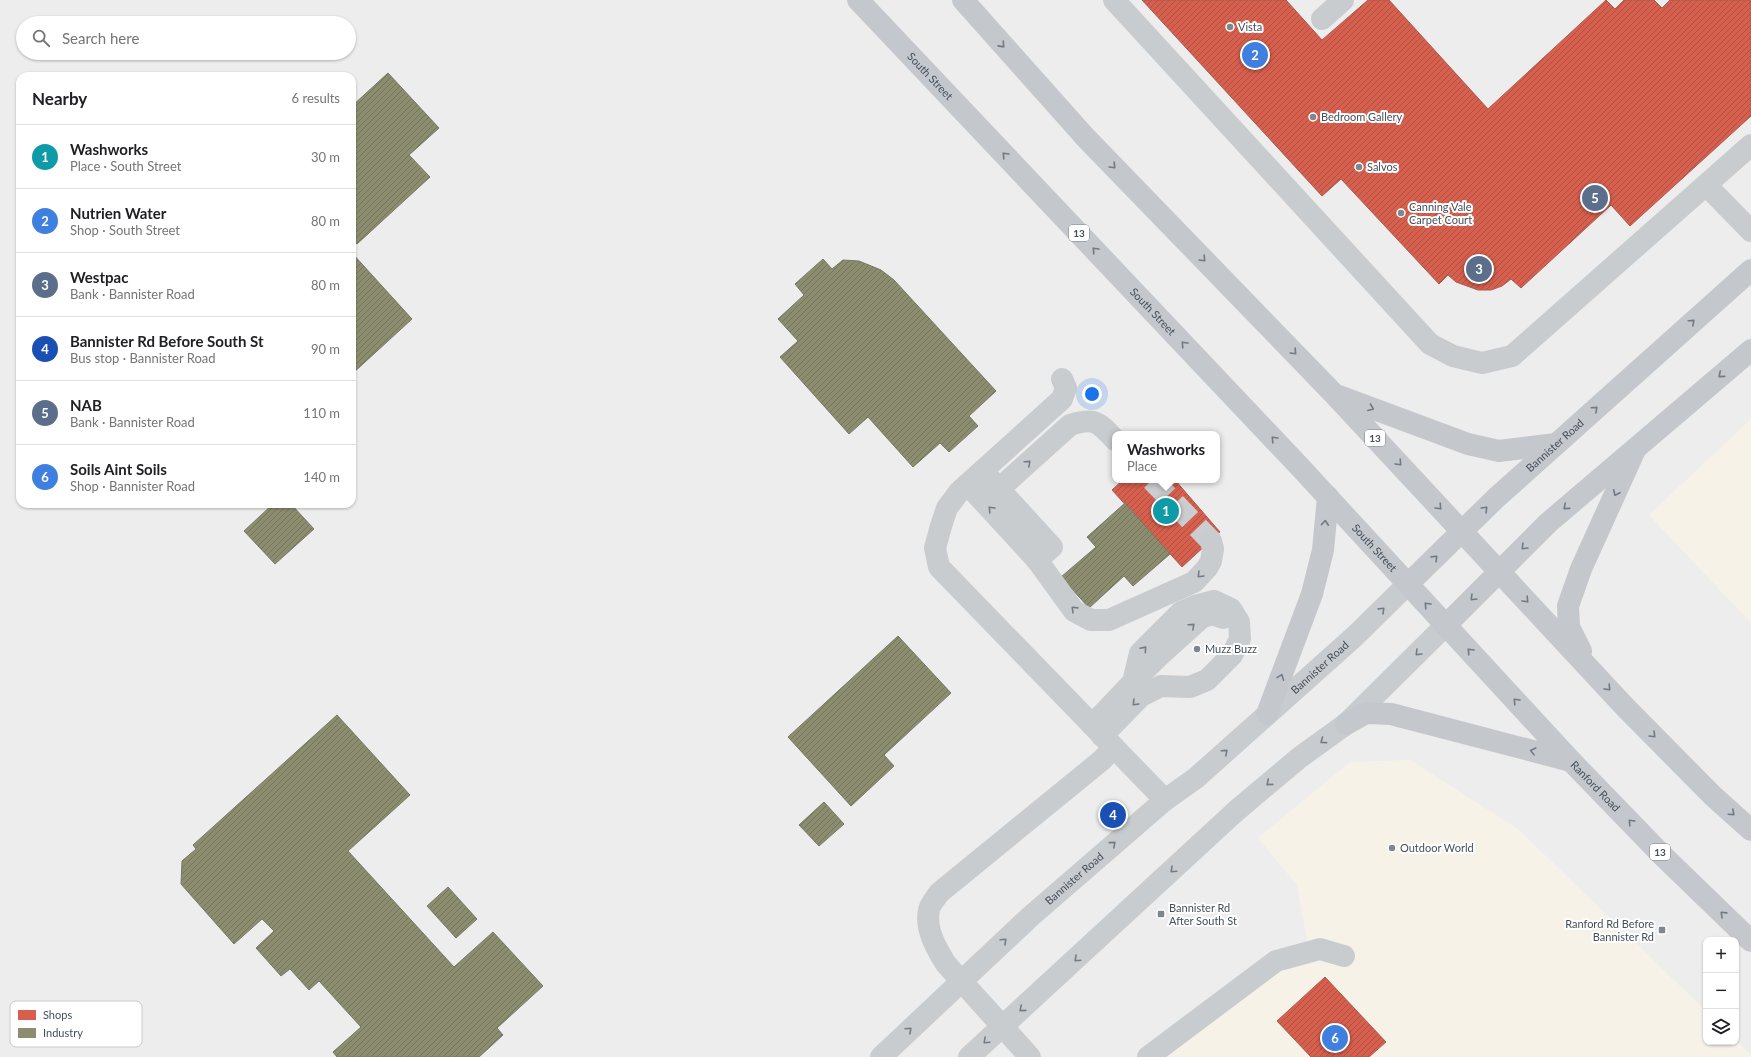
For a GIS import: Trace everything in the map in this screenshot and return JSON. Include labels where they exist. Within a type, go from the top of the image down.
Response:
[{"type":"main road","name":"South Street","points":[[858,0],[1328,497],[1446,625]]},
{"type":"main road","name":"13","points":[[971,5],[1086,138],[1334,394],[1500,571],[1590,670],[1713,796],[1751,830]]},
{"type":"main road","name":"Bannister Road","points":[[1408,584],[1496,498],[1751,270]]},
{"type":"main road","points":[[1446,625],[1548,523],[1751,350]]},
{"type":"main road","points":[[1334,394],[1468,444],[1499,451],[1556,444]]},
{"type":"main road","points":[[1590,670],[1569,627],[1568,606],[1581,569],[1638,445]]},
{"type":"main road","points":[[1267,714],[1312,594],[1323,550],[1328,497]]},
{"type":"main road","name":"Ranford Road","points":[[1446,625],[1571,760],[1662,855],[1751,941]]},
{"type":"main road","points":[[1346,724],[1366,713],[1391,714],[1571,760]]},
{"type":"street","points":[[1114,0],[1430,344],[1453,356],[1482,363],[1512,356],[1751,145]]},
{"type":"street","points":[[1322,19],[1343,0]]},
{"type":"street","points":[[1706,184],[1751,231]]},
{"type":"street","points":[[1062,378],[1066,388],[1062,399],[959,492],[948,508],[940,526],[935,548],[939,567],[1165,800]]},
{"type":"street","points":[[1000,489],[1070,425],[1085,420],[1102,425],[1112,437]]},
{"type":"street","points":[[975,478],[1000,489],[1052,547],[1037,560]]},
{"type":"street","points":[[975,478],[1074,612],[1091,620],[1109,620],[1194,582],[1207,568],[1211,561],[1213,549],[1211,540]]},
{"type":"street","name":"Bannister Road","points":[[881,1057],[1031,916],[1165,800],[1196,778],[1355,636],[1408,584]]},
{"type":"street","points":[[1030,1057],[946,964],[936,948],[929,927],[929,909],[939,893],[1096,765],[1103,736],[1134,682],[1140,653],[1181,612],[1195,606],[1214,601],[1231,609],[1239,622],[1240,639],[1232,655],[1207,680],[1190,687],[1161,686],[1141,696],[1103,736]]},
{"type":"street","points":[[969,1057],[1236,811],[1299,758],[1346,724],[1446,625]]},
{"type":"street","points":[[1148,1057],[1276,961],[1320,949],[1344,956]]},
{"type":"shaded area","points":[[1751,419],[1751,623],[1649,515]]},
{"type":"shaded area","points":[[1410,760],[1518,829],[1703,1008],[1703,1045],[1739,1045],[1739,1043],[1751,1055],[1751,1057],[1158,1057],[1275,970],[1311,962],[1297,885],[1258,838],[1350,762]]},
{"type":"building: Shops","points":[[1142,0],[1286,0],[1322,40],[1368,0],[1389,0],[1488,109],[1606,0],[1615,9],[1624,0],[1654,0],[1662,8],[1670,0],[1751,0],[1751,116],[1630,226],[1611,205],[1521,288],[1511,279],[1502,286],[1491,290],[1478,290],[1456,282],[1448,275],[1439,284],[1341,179],[1322,196]]},
{"type":"building: Shops","points":[[1120,483],[1178,483],[1220,532],[1182,567],[1112,490]]},
{"type":"building: Shops","points":[[1325,977],[1386,1042],[1369,1057],[1311,1057],[1277,1021]]},
{"type":"building: Industry","points":[[388,73],[439,128],[409,155],[430,177],[357,244],[356,243],[356,102]]},
{"type":"building: Industry","points":[[356,257],[412,319],[356,370]]},
{"type":"building: Industry","points":[[823,259],[832,269],[843,260],[859,261],[881,270],[894,280],[996,391],[969,416],[978,426],[949,452],[940,443],[913,467],[868,417],[849,434],[780,357],[798,341],[778,319],[804,295],[795,284]]},
{"type":"building: Industry","points":[[1125,503],[1170,554],[1133,586],[1124,576],[1089,608],[1061,577],[1096,547],[1087,537]]},
{"type":"building: Industry","points":[[269,508],[295,508],[314,529],[275,564],[244,531]]},
{"type":"building: Industry","points":[[898,636],[951,693],[884,755],[894,766],[851,806],[788,737]]},
{"type":"building: Industry","points":[[337,715],[410,795],[348,851],[454,967],[493,932],[543,986],[497,1028],[503,1035],[479,1057],[337,1057],[333,1052],[361,1027],[319,981],[309,990],[290,969],[281,976],[256,948],[274,931],[262,919],[234,944],[181,884],[182,861],[196,849],[193,845]]},
{"type":"building: Industry","points":[[824,802],[844,824],[819,846],[799,825]]},
{"type":"building: Industry","points":[[448,887],[477,919],[456,938],[427,906]]},
{"type":"tunnel","points":[[1155,483],[1211,541]]},
{"type":"place","name":"Vista","points":[[1230,27]]},
{"type":"place","name":"Nutrien Water","points":[[1255,55]]},
{"type":"place","name":"Bedroom Gallery","points":[[1313,117]]},
{"type":"place","name":"Salvos","points":[[1359,167]]},
{"type":"place","name":"NAB","points":[[1595,198]]},
{"type":"place","name":"Canning Vale Carpet Court","points":[[1401,213]]},
{"type":"place","name":"Westpac","points":[[1479,269]]},
{"type":"place","name":"Washworks","points":[[1166,511]]},
{"type":"place","name":"Muzz Buzz","points":[[1197,649]]},
{"type":"place","name":"Bannister Rd Before South St","points":[[1113,815]]},
{"type":"place","name":"Outdoor World","points":[[1392,848]]},
{"type":"place","name":"Bannister Rd After South St","points":[[1161,914]]},
{"type":"place","name":"Ranford Rd Before Bannister Rd","points":[[1662,930]]},
{"type":"place","name":"Soils Aint Soils","points":[[1335,1038]]}]
